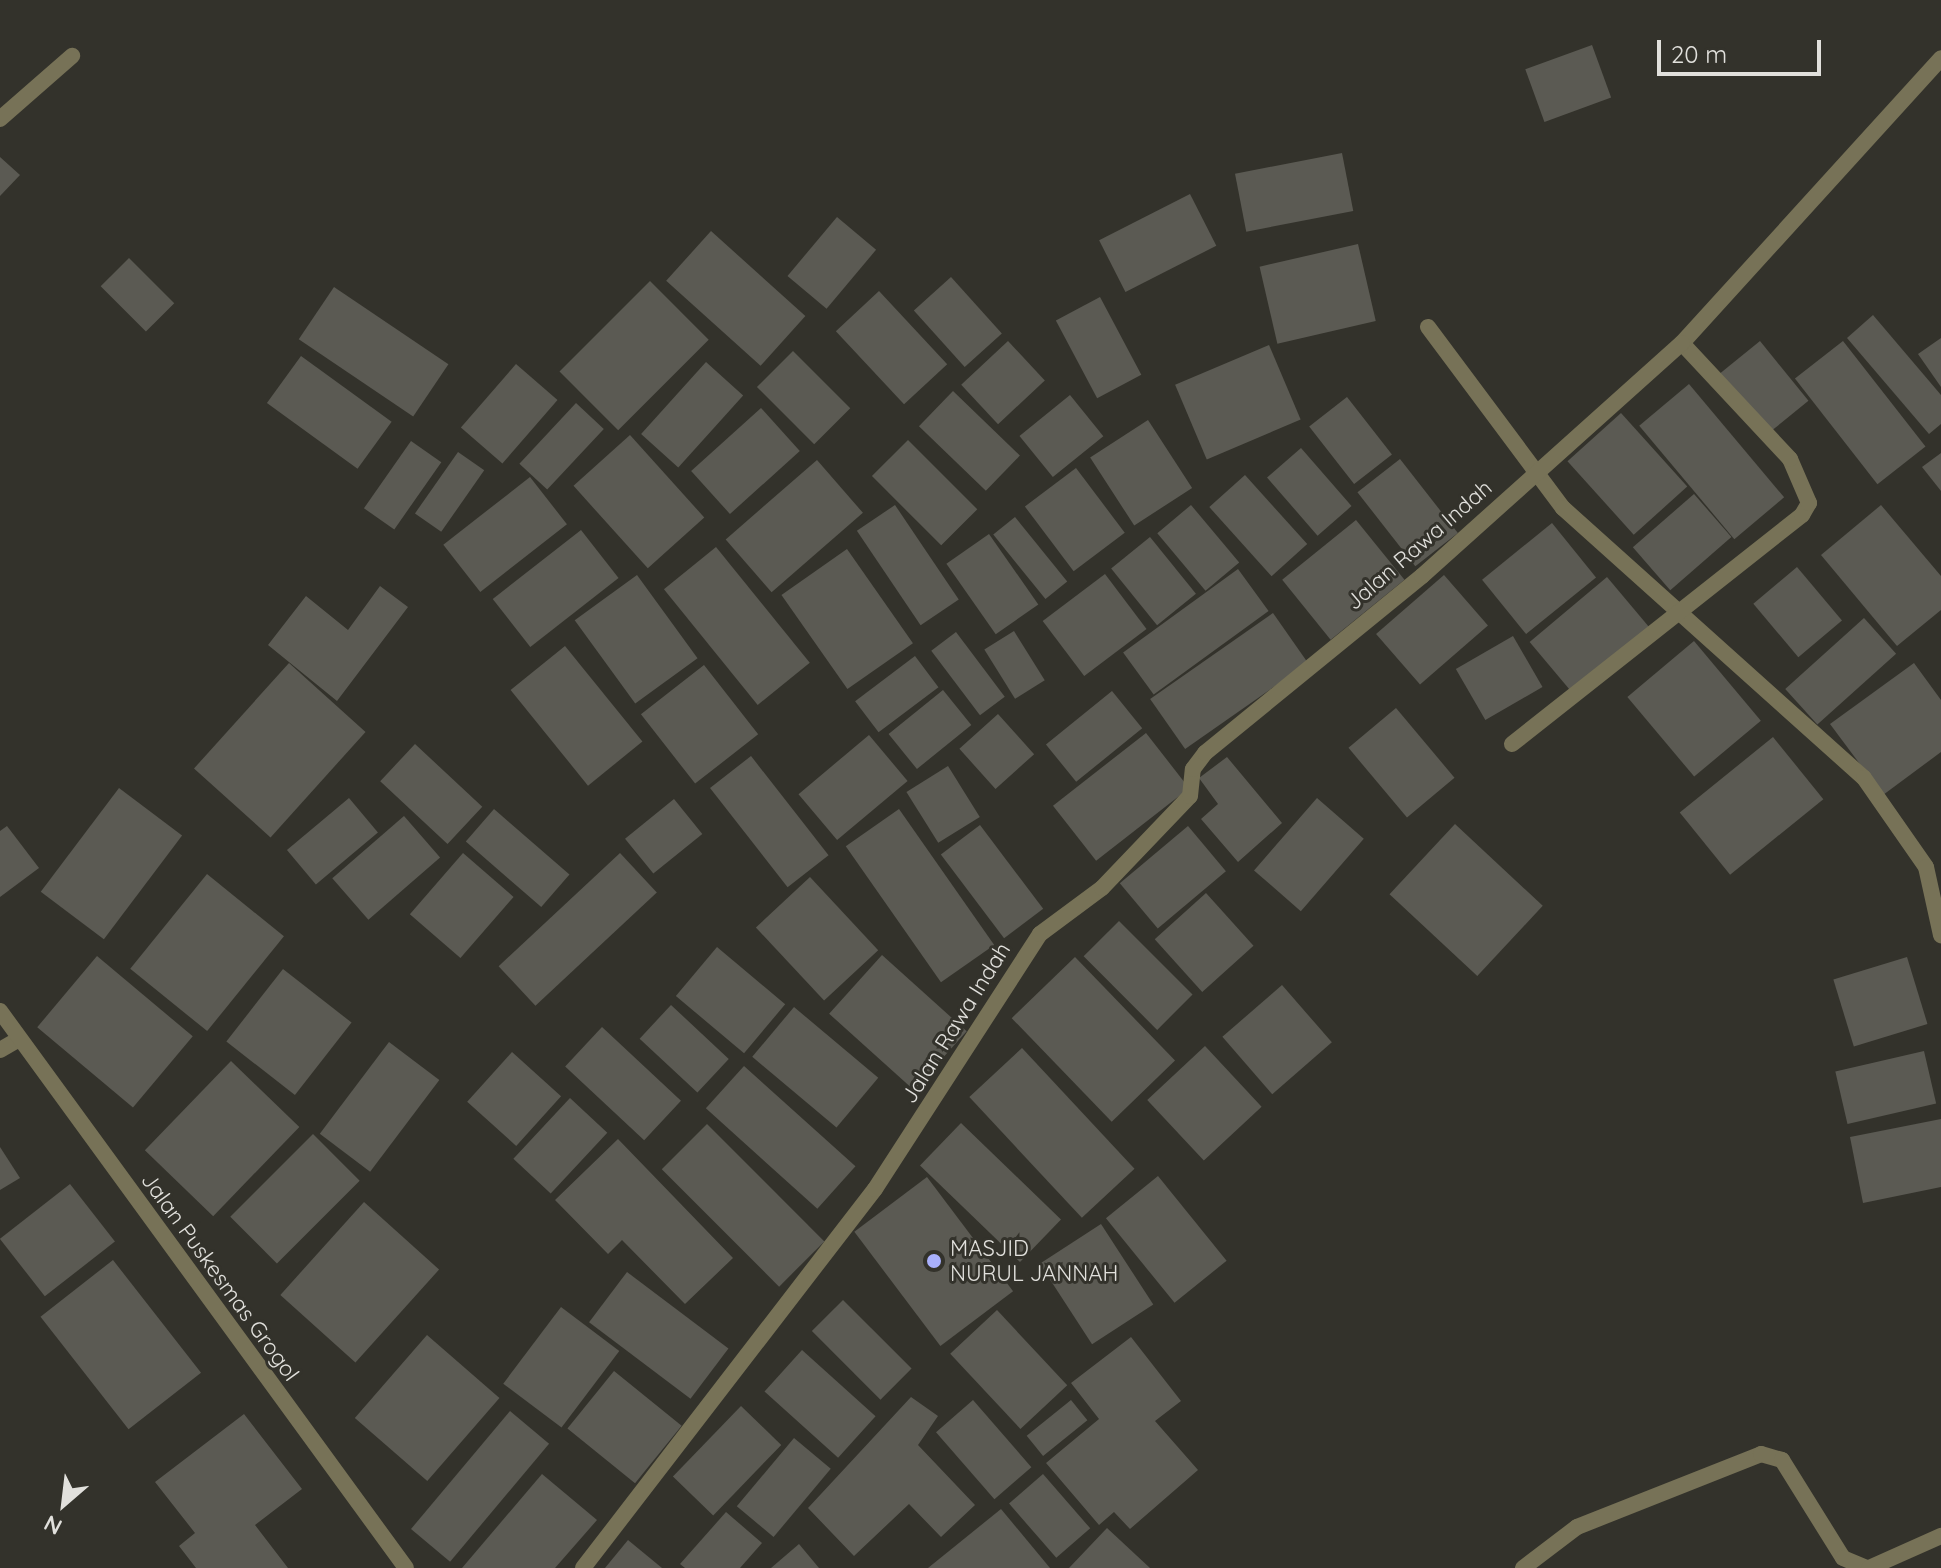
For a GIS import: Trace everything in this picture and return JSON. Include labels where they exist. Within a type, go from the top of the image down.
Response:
[{"type":"street","points":[[0,119],[72,56]]},
{"type":"street","name":"Jalan Rawa Indah","points":[[583,1568],[875,1189],[1040,934],[1102,888],[1190,796],[1193,769],[1205,753],[1422,576],[1534,472],[1682,343],[1941,58]]},
{"type":"street","points":[[1428,327],[1534,472],[1614,560],[1676,610],[1864,778],[1926,867],[1941,935]]},
{"type":"street","points":[[1512,744],[1809,503],[1790,459],[1682,343]]},
{"type":"street","name":"Jalan Puskesmas Grogol","points":[[0,1011],[406,1568]]},
{"type":"street","points":[[0,1050],[19,1039]]},
{"type":"street","points":[[1523,1568],[1577,1527],[1761,1454],[1782,1460],[1843,1558],[1868,1568],[1941,1536]]},
{"type":"building","points":[[1592,45],[1611,98],[1544,122],[1525,69]]},
{"type":"building","points":[[1342,153],[1353,211],[1246,232],[1235,174]]},
{"type":"building","points":[[0,157],[20,175],[0,196]]},
{"type":"building","points":[[1190,194],[1216,246],[1125,292],[1099,240]]},
{"type":"building","points":[[837,217],[876,250],[827,309],[788,276]]},
{"type":"building","points":[[711,231],[805,316],[761,366],[666,281]]},
{"type":"building","points":[[1358,244],[1376,321],[1277,344],[1260,267]]},
{"type":"building","points":[[129,258],[174,303],[146,332],[101,286]]},
{"type":"building","points":[[951,277],[1002,333],[965,367],[914,310]]},
{"type":"building","points":[[650,281],[709,340],[618,430],[559,372]]},
{"type":"building","points":[[334,287],[448,364],[413,416],[299,339]]},
{"type":"building","points":[[879,291],[947,364],[904,404],[836,331]]},
{"type":"building","points":[[1100,297],[1141,375],[1097,398],[1056,320]]},
{"type":"building","points":[[1873,315],[1941,395],[1941,424],[1929,434],[1847,338]]},
{"type":"building","points":[[1941,338],[1941,387],[1918,354]]},
{"type":"building","points":[[1008,341],[1045,380],[998,424],[961,385]]},
{"type":"building","points":[[1760,341],[1808,401],[1768,434],[1720,374]]},
{"type":"building","points":[[1843,341],[1925,447],[1877,484],[1795,379]]},
{"type":"building","points":[[1269,345],[1301,420],[1207,459],[1175,385]]},
{"type":"building","points":[[793,351],[850,408],[814,444],[757,387]]},
{"type":"building","points":[[301,356],[392,422],[358,469],[267,403]]},
{"type":"building","points":[[706,362],[743,395],[678,468],[641,434]]},
{"type":"building","points":[[516,364],[558,400],[502,463],[461,427]]},
{"type":"building","points":[[1689,384],[1784,497],[1734,539],[1639,426]]},
{"type":"building","points":[[953,391],[1020,456],[986,491],[919,426]]},
{"type":"building","points":[[1070,395],[1103,436],[1053,477],[1019,436]]},
{"type":"building","points":[[1347,397],[1392,455],[1354,484],[1309,427]]},
{"type":"building","points":[[576,403],[604,429],[547,490],[519,464]]},
{"type":"building","points":[[761,408],[800,451],[730,514],[691,471]]},
{"type":"building","points":[[1621,413],[1687,487],[1634,535],[1567,461]]},
{"type":"building","points":[[1148,420],[1192,488],[1134,526],[1090,458]]},
{"type":"building","points":[[630,435],[704,517],[648,568],[574,486]]},
{"type":"building","points":[[908,440],[977,509],[941,545],[872,476]]},
{"type":"building","points":[[411,441],[441,462],[394,529],[364,508]]},
{"type":"building","points":[[1301,448],[1352,506],[1318,536],[1267,478]]},
{"type":"building","points":[[458,452],[484,470],[441,532],[415,513]]},
{"type":"building","points":[[1941,453],[1941,491],[1922,467]]},
{"type":"building","points":[[1400,459],[1458,533],[1415,566],[1357,492]]},
{"type":"building","points":[[817,460],[863,513],[772,592],[726,539]]},
{"type":"building","points":[[1076,468],[1125,533],[1074,571],[1025,507]]},
{"type":"building","points":[[1245,475],[1307,544],[1272,576],[1209,507]]},
{"type":"building","points":[[530,477],[567,524],[480,592],[443,545]]},
{"type":"building","points":[[1694,494],[1731,537],[1670,590],[1633,547]]},
{"type":"building","points":[[895,505],[959,600],[921,625],[857,531]]},
{"type":"building","points":[[1191,505],[1239,562],[1206,591],[1157,533]]},
{"type":"building","points":[[1881,505],[1941,576],[1941,610],[1897,646],[1821,555]]},
{"type":"building","points":[[1015,517],[1067,582],[1045,599],[993,535]]},
{"type":"building","points":[[1356,520],[1404,580],[1331,640],[1282,580]]},
{"type":"building","points":[[1552,523],[1596,577],[1526,634],[1482,580]]},
{"type":"building","points":[[581,530],[619,578],[530,647],[493,599]]},
{"type":"building","points":[[989,534],[1038,604],[996,634],[946,564]]},
{"type":"building","points":[[1150,537],[1196,594],[1157,625],[1111,568]]},
{"type":"building","points":[[716,547],[810,663],[758,705],[664,589]]},
{"type":"building","points":[[847,549],[913,643],[847,689],[781,595]]},
{"type":"building","points":[[1797,567],[1842,621],[1798,657],[1753,604]]},
{"type":"building","points":[[1238,569],[1269,611],[1154,695],[1123,652]]},
{"type":"building","points":[[1105,574],[1147,629],[1084,676],[1043,621]]},
{"type":"building","points":[[637,575],[698,658],[635,704],[575,620]]},
{"type":"building","points":[[1444,575],[1488,626],[1420,685],[1376,634]]},
{"type":"building","points":[[1607,577],[1650,628],[1573,693],[1530,642]]},
{"type":"building","points":[[380,586],[408,607],[337,701],[268,645],[306,596],[348,630]]},
{"type":"building","points":[[1273,613],[1308,663],[1185,749],[1150,699]]},
{"type":"building","points":[[1864,618],[1896,654],[1817,725],[1785,689]]},
{"type":"building","points":[[1014,631],[1045,680],[1015,699],[984,650]]},
{"type":"building","points":[[956,632],[1005,697],[980,715],[931,651]]},
{"type":"building","points":[[1513,636],[1542,687],[1485,720],[1456,669]]},
{"type":"building","points":[[1694,641],[1761,721],[1694,777],[1627,697]]},
{"type":"building","points":[[565,646],[642,742],[588,786],[511,690]]},
{"type":"building","points":[[915,656],[938,687],[879,732],[855,701]]},
{"type":"building","points":[[289,663],[366,732],[271,837],[194,769]]},
{"type":"building","points":[[1914,663],[1941,700],[1941,752],[1883,795],[1830,724]]},
{"type":"building","points":[[704,665],[758,734],[695,784],[641,714]]},
{"type":"building","points":[[943,690],[971,725],[917,769],[889,734]]},
{"type":"building","points":[[1112,691],[1142,728],[1076,782],[1046,744]]},
{"type":"building","points":[[1396,708],[1454,778],[1407,818],[1349,748]]},
{"type":"building","points":[[998,714],[1034,754],[995,789],[959,749]]},
{"type":"building","points":[[1146,733],[1189,788],[1096,861],[1053,806]]},
{"type":"building","points":[[869,735],[908,781],[837,840],[799,794]]},
{"type":"building","points":[[1773,737],[1823,799],[1730,875],[1680,813]]},
{"type":"building","points":[[415,744],[482,807],[448,844],[380,781]]},
{"type":"building","points":[[751,756],[829,855],[788,887],[710,788]]},
{"type":"building","points":[[1227,757],[1282,823],[1238,862],[1201,819],[1218,804],[1199,778]]},
{"type":"building","points":[[948,766],[980,817],[938,843],[906,792]]},
{"type":"building","points":[[119,788],[182,836],[104,939],[41,892]]},
{"type":"building","points":[[349,798],[378,832],[316,885],[287,850]]},
{"type":"building","points":[[1317,798],[1364,839],[1301,911],[1254,870]]},
{"type":"building","points":[[674,799],[702,834],[653,874],[625,839]]},
{"type":"building","points":[[494,809],[569,875],[541,907],[466,841]]},
{"type":"building","points":[[899,809],[994,945],[941,982],[846,846]]},
{"type":"building","points":[[404,816],[440,858],[368,920],[332,878]]},
{"type":"building","points":[[1455,824],[1543,906],[1477,976],[1390,894]]},
{"type":"building","points":[[980,825],[1043,909],[1004,938],[941,854]]},
{"type":"building","points":[[7,826],[39,868],[0,897],[0,831]]},
{"type":"building","points":[[1188,826],[1226,871],[1158,928],[1120,883]]},
{"type":"building","points":[[463,853],[514,897],[460,958],[410,914]]},
{"type":"building","points":[[620,853],[657,892],[535,1006],[499,966]]},
{"type":"building","points":[[207,874],[284,936],[207,1031],[130,969]]},
{"type":"building","points":[[810,877],[878,950],[824,1001],[756,927]]},
{"type":"building","points":[[1206,893],[1254,946],[1202,992],[1155,939]]},
{"type":"building","points":[[1119,921],[1193,995],[1157,1030],[1084,956]]},
{"type":"building","points":[[717,947],[785,1004],[744,1053],[676,996]]},
{"type":"building","points":[[882,955],[967,1031],[914,1090],[829,1014]]},
{"type":"building","points":[[97,956],[193,1036],[133,1108],[37,1027]]},
{"type":"building","points":[[1075,957],[1175,1061],[1112,1122],[1012,1018]]},
{"type":"building","points":[[1907,957],[1927,1024],[1854,1046],[1833,980]]},
{"type":"building","points":[[283,969],[352,1023],[295,1095],[226,1041]]},
{"type":"building","points":[[1282,985],[1332,1042],[1272,1094],[1222,1037]]},
{"type":"building","points":[[671,1005],[729,1059],[697,1093],[640,1039]]},
{"type":"building","points":[[794,1007],[878,1078],[836,1127],[752,1057]]},
{"type":"building","points":[[602,1027],[681,1101],[644,1140],[565,1066]]},
{"type":"building","points":[[389,1042],[439,1080],[370,1172],[320,1134]]},
{"type":"building","points":[[1205,1046],[1262,1107],[1204,1161],[1147,1100]]},
{"type":"building","points":[[1022,1048],[1135,1169],[1082,1218],[969,1097]]},
{"type":"building","points":[[1924,1051],[1936,1104],[1847,1124],[1835,1071]]},
{"type":"building","points":[[512,1052],[561,1096],[516,1146],[467,1102]]},
{"type":"building","points":[[231,1061],[299,1127],[213,1216],[145,1150]]},
{"type":"building","points":[[744,1066],[855,1166],[817,1209],[706,1108]]},
{"type":"building","points":[[570,1098],[607,1133],[551,1193],[513,1159]]},
{"type":"building","points":[[1941,1119],[1941,1187],[1863,1203],[1850,1137]]},
{"type":"building","points":[[961,1123],[1061,1220],[1020,1262],[920,1165]]},
{"type":"building","points":[[707,1124],[824,1241],[779,1287],[662,1169]]},
{"type":"building","points":[[313,1134],[360,1181],[277,1263],[230,1217]]},
{"type":"building","points":[[618,1139],[733,1258],[685,1304],[622,1240],[608,1254],[555,1200]]},
{"type":"building","points":[[0,1147],[20,1178],[0,1190]]},
{"type":"building","points":[[1158,1176],[1227,1261],[1175,1303],[1106,1218]]},
{"type":"building","name":"MASJID NURUL JANNAH","points":[[927,1177],[1013,1291],[940,1346],[854,1232]]},
{"type":"building","points":[[70,1184],[115,1242],[45,1296],[0,1239]]},
{"type":"building","points":[[364,1202],[439,1270],[355,1362],[280,1295]]},
{"type":"building","points":[[1101,1224],[1153,1305],[1092,1344],[1040,1264]]},
{"type":"building","points":[[113,1260],[201,1373],[129,1429],[41,1317]]},
{"type":"building","points":[[627,1272],[728,1348],[691,1399],[589,1322]]},
{"type":"building","points":[[843,1300],[912,1369],[880,1400],[812,1331]]},
{"type":"building","points":[[561,1307],[619,1351],[562,1428],[503,1384]]},
{"type":"building","points":[[997,1310],[1067,1385],[1020,1429],[950,1354]]},
{"type":"building","points":[[427,1335],[499,1398],[427,1481],[355,1418]]},
{"type":"building","points":[[1131,1337],[1181,1401],[1155,1421],[1198,1470],[1130,1529],[1114,1512],[1099,1525],[1046,1463],[1099,1419],[1071,1383]]},
{"type":"building","points":[[802,1350],[876,1416],[838,1458],[765,1392]]},
{"type":"building","points":[[614,1371],[682,1426],[635,1483],[567,1429]]},
{"type":"building","points":[[911,1397],[938,1416],[918,1445],[975,1505],[941,1537],[909,1504],[854,1556],[808,1508]]},
{"type":"building","points":[[973,1400],[1031,1467],[994,1499],[936,1432]]},
{"type":"building","points":[[1071,1400],[1087,1420],[1043,1456],[1027,1436]]},
{"type":"building","points":[[741,1406],[781,1445],[713,1515],[673,1476]]},
{"type":"building","points":[[510,1411],[549,1444],[450,1562],[411,1529]]},
{"type":"building","points":[[244,1414],[302,1489],[255,1525],[288,1568],[196,1568],[179,1546],[195,1533],[155,1482]]},
{"type":"building","points":[[794,1438],[831,1469],[774,1537],[737,1506]]},
{"type":"building","points":[[542,1474],[597,1520],[555,1568],[462,1568]]},
{"type":"building","points":[[1043,1474],[1090,1528],[1056,1558],[1009,1504]]},
{"type":"building","points":[[1001,1509],[1050,1568],[928,1568]]},
{"type":"building","points":[[726,1512],[762,1543],[740,1568],[685,1568],[680,1564]]},
{"type":"building","points":[[1107,1528],[1150,1568],[1069,1568]]},
{"type":"building","points":[[628,1540],[662,1568],[605,1568]]},
{"type":"building","points":[[799,1544],[819,1568],[771,1568]]},
{"type":"place","name":"MASJID NURUL JANNAH","points":[[934,1261]]}]
